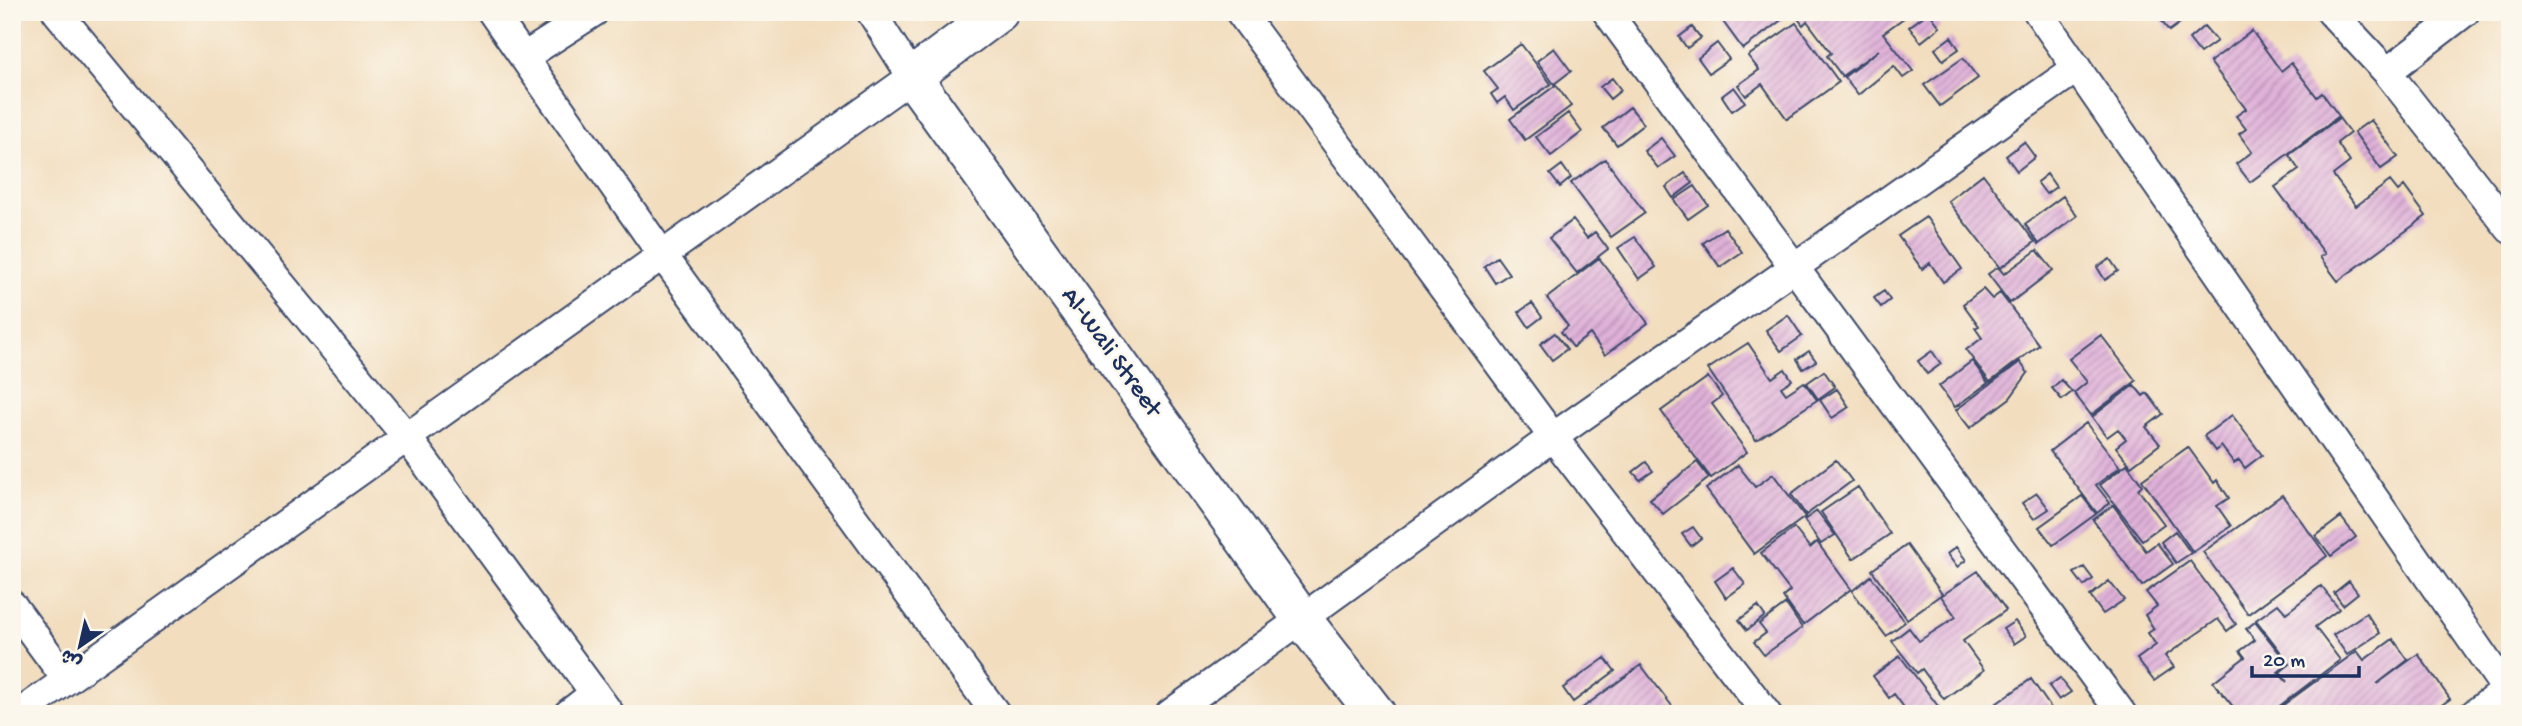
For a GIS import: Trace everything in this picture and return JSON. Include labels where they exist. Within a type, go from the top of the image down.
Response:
[{"type":"main road","points":[[912,77],[999,12]]},
{"type":"main road","name":"Al-Wali Street","points":[[912,77],[1302,618],[1377,714]]},
{"type":"street","points":[[57,12],[406,436],[602,704],[568,714]]},
{"type":"street","points":[[492,12],[661,253],[996,714]]},
{"type":"street","points":[[524,57],[594,12]]},
{"type":"street","points":[[19,714],[661,253],[912,77],[871,12]]},
{"type":"street","points":[[1240,12],[1553,437],[1767,714]]},
{"type":"street","points":[[1607,12],[2122,714]]},
{"type":"street","points":[[2038,12],[2508,692],[2474,714]]},
{"type":"street","points":[[2331,12],[2387,72],[2510,229]]},
{"type":"street","points":[[2387,72],[2465,12]]},
{"type":"street","points":[[1170,714],[1553,437],[2077,68]]},
{"type":"street","points":[[12,605],[67,680]]},
{"type":"building","points":[[1716,12],[1792,12],[1743,49]]},
{"type":"building","points":[[1802,12],[1912,12],[1883,33],[1913,71],[1903,78],[1894,66],[1858,95],[1844,77],[1879,50],[1842,76],[1827,56],[1831,53],[1807,21],[1803,25],[1796,16]]},
{"type":"building","points":[[1929,12],[1940,27],[1921,42],[1909,27]]},
{"type":"building","points":[[2155,12],[2195,12],[2169,31]]},
{"type":"building","points":[[1796,23],[1839,82],[1787,119],[1762,84],[1746,96],[1738,85],[1759,70],[1748,56]]},
{"type":"building","points":[[2204,26],[2217,41],[2200,53],[2189,39]]},
{"type":"building","points":[[1692,27],[1701,38],[1687,48],[1679,37]]},
{"type":"building","points":[[2252,31],[2281,71],[2291,63],[2317,97],[2322,93],[2339,116],[2250,182],[2236,164],[2252,152],[2239,134],[2246,129],[2236,116],[2246,109],[2210,62]]},
{"type":"building","points":[[1951,37],[1959,49],[1943,60],[1935,49]]},
{"type":"building","points":[[1717,43],[1729,59],[1709,73],[1698,58]]},
{"type":"building","points":[[1521,44],[1551,84],[1514,110],[1505,97],[1497,103],[1491,94],[1498,89],[1484,71]]},
{"type":"building","points":[[1554,48],[1571,71],[1554,84],[1537,61]]},
{"type":"building","points":[[1963,58],[1978,78],[1940,106],[1924,85]]},
{"type":"building","points":[[1612,78],[1621,90],[1610,99],[1600,87]]},
{"type":"building","points":[[1556,85],[1571,106],[1525,140],[1510,119]]},
{"type":"building","points":[[1734,87],[1745,102],[1732,111],[1722,96]]},
{"type":"building","points":[[1630,107],[1644,124],[1617,145],[1603,128]]},
{"type":"building","points":[[1568,113],[1582,132],[1551,156],[1536,137]]},
{"type":"building","points":[[2339,118],[2350,133],[2337,143],[2350,162],[2333,175],[2356,206],[2390,181],[2398,191],[2404,186],[2426,216],[2338,281],[2320,257],[2325,254],[2275,187],[2299,170],[2289,155]]},
{"type":"building","points":[[2371,120],[2398,157],[2381,169],[2354,132]]},
{"type":"building","points":[[1661,138],[1675,156],[1658,168],[1644,151]]},
{"type":"building","points":[[2024,142],[2035,157],[2017,171],[2006,156]]},
{"type":"building","points":[[1605,159],[1645,213],[1611,237],[1571,183]]},
{"type":"building","points":[[1562,165],[1571,178],[1560,187],[1550,174]]},
{"type":"building","points":[[1685,173],[1693,183],[1673,198],[1666,187]]},
{"type":"building","points":[[1983,174],[2035,242],[2000,268],[1948,201]]},
{"type":"building","points":[[2047,174],[2056,187],[2046,194],[2037,182]]},
{"type":"building","points":[[1695,186],[1708,205],[1688,219],[1674,200]]},
{"type":"building","points":[[2063,196],[2077,216],[2039,244],[2025,224]]},
{"type":"building","points":[[1926,217],[1962,269],[1943,282],[1930,263],[1922,269],[1898,236]]},
{"type":"building","points":[[1573,220],[1587,238],[1595,232],[1608,249],[1577,273],[1549,238]]},
{"type":"building","points":[[1725,228],[1742,252],[1720,267],[1703,243]]},
{"type":"building","points":[[1635,237],[1656,267],[1639,279],[1618,248]]},
{"type":"building","points":[[2037,250],[2053,270],[2010,303],[1988,274],[1998,267],[2004,274]]},
{"type":"building","points":[[1497,257],[1509,274],[1495,283],[1484,266]]},
{"type":"building","points":[[1599,258],[1648,323],[1605,355],[1590,334],[1573,347],[1561,332],[1568,326],[1547,298]]},
{"type":"building","points":[[2110,259],[2118,271],[2105,280],[2097,267]]},
{"type":"building","points":[[1983,289],[1992,299],[2000,293],[2039,345],[1990,382],[1966,350],[1982,338],[1975,328],[1979,326],[1963,304]]},
{"type":"building","points":[[1884,291],[1890,300],[1881,307],[1874,298]]},
{"type":"building","points":[[1532,303],[1542,317],[1529,327],[1519,312]]},
{"type":"building","points":[[1788,315],[1802,336],[1781,351],[1766,330]]},
{"type":"building","points":[[1555,333],[1567,349],[1552,360],[1540,344]]},
{"type":"building","points":[[2101,335],[2136,381],[2091,415],[2074,393],[2087,382],[2069,359]]},
{"type":"building","points":[[1748,343],[1772,378],[1785,369],[1792,380],[1781,387],[1786,394],[1804,382],[1817,400],[1756,440],[1708,369]]},
{"type":"building","points":[[1809,351],[1816,361],[1803,369],[1797,359]]},
{"type":"building","points":[[1932,351],[1941,364],[1927,374],[1918,361]]},
{"type":"building","points":[[1972,361],[1988,383],[1955,407],[1939,386]]},
{"type":"building","points":[[2020,362],[2028,373],[2010,398],[1970,428],[1956,410]]},
{"type":"building","points":[[1824,371],[1835,387],[1818,399],[1807,383]]},
{"type":"building","points":[[1708,377],[1722,396],[1712,404],[1747,452],[1711,478],[1661,411]]},
{"type":"building","points":[[2061,380],[2072,392],[2062,400],[2052,388]]},
{"type":"building","points":[[2134,385],[2143,396],[2147,393],[2163,414],[2146,427],[2160,444],[2131,466],[2116,447],[2126,439],[2118,429],[2107,437],[2092,417]]},
{"type":"building","points":[[1837,389],[1849,407],[1832,418],[1820,400]]},
{"type":"building","points":[[2232,415],[2262,455],[2245,468],[2239,460],[2234,463],[2221,446],[2215,451],[2204,436]]},
{"type":"building","points":[[2086,423],[2120,467],[2096,485],[2110,503],[2097,513],[2050,451]]},
{"type":"building","points":[[2188,447],[2214,483],[2217,480],[2229,498],[2217,506],[2231,526],[2193,552],[2142,480]]},
{"type":"building","points":[[1836,460],[1852,481],[1806,515],[1791,494]]},
{"type":"building","points":[[1646,462],[1653,471],[1640,480],[1633,472]]},
{"type":"building","points":[[1697,462],[1709,478],[1663,514],[1650,499]]},
{"type":"building","points":[[2127,464],[2142,485],[2138,489],[2164,524],[2142,540],[2100,485]]},
{"type":"building","points":[[1738,465],[1755,487],[1773,474],[1805,517],[1754,554],[1706,489]]},
{"type":"building","points":[[1858,487],[1890,534],[1853,559],[1821,512]]},
{"type":"building","points":[[2037,493],[2049,509],[2034,519],[2022,503]]},
{"type":"building","points":[[2282,495],[2327,556],[2248,614],[2203,552]]},
{"type":"building","points":[[2082,496],[2096,514],[2053,545],[2039,527]]},
{"type":"building","points":[[2113,505],[2146,551],[2157,543],[2173,564],[2142,586],[2093,520]]},
{"type":"building","points":[[1817,511],[1835,535],[1821,544],[1804,520]]},
{"type":"building","points":[[2341,517],[2356,537],[2331,556],[2316,536]]},
{"type":"building","points":[[1693,527],[1701,538],[1691,546],[1682,534]]},
{"type":"building","points":[[1794,528],[1810,548],[1817,542],[1851,589],[1803,625],[1783,597],[1790,591],[1761,553]]},
{"type":"building","points":[[2175,531],[2191,553],[2176,563],[2161,542]]},
{"type":"building","points":[[1907,545],[1942,594],[1907,619],[1872,570]]},
{"type":"building","points":[[1956,547],[1966,560],[1957,567],[1947,554]]},
{"type":"building","points":[[2190,561],[2236,624],[2227,631],[2218,619],[2165,656],[2174,667],[2154,681],[2137,659],[2156,645],[2148,633],[2154,629],[2145,615],[2157,606],[2146,592]]},
{"type":"building","points":[[2084,567],[2093,579],[2084,586],[2074,573]]},
{"type":"building","points":[[1733,568],[1745,584],[1726,598],[1715,581]]},
{"type":"building","points":[[1978,571],[2006,610],[1963,641],[1984,670],[1944,699],[1922,669],[1917,673],[1892,641],[1909,628],[1919,641],[1956,617],[1941,596]]},
{"type":"building","points":[[1871,576],[1905,622],[1886,636],[1852,591]]},
{"type":"building","points":[[2109,581],[2124,600],[2103,614],[2090,596]]},
{"type":"building","points":[[2349,581],[2358,593],[2343,605],[2334,593]]},
{"type":"building","points":[[2321,586],[2339,609],[2315,627],[2340,660],[2269,714],[2239,714],[2213,682],[2245,657],[2240,651],[2255,640],[2246,629],[2255,622],[2288,664],[2278,672],[2287,682],[2280,672],[2290,664],[2256,620],[2278,604],[2286,613]]},
{"type":"building","points":[[1786,604],[1802,628],[1764,655],[1754,642],[1766,633],[1759,624]]},
{"type":"building","points":[[1758,606],[1765,616],[1747,630],[1739,620]]},
{"type":"building","points":[[2366,613],[2380,633],[2347,655],[2333,635]]},
{"type":"building","points":[[2015,621],[2026,636],[2014,644],[2003,629]]},
{"type":"building","points":[[2393,639],[2408,660],[2377,684],[2418,654],[2450,699],[2429,714],[2271,714],[2357,651],[2364,660]]},
{"type":"building","points":[[1900,656],[1944,714],[1909,714],[1894,694],[1889,698],[1873,676]]},
{"type":"building","points":[[1605,658],[1615,671],[1573,702],[1563,688]]},
{"type":"building","points":[[1641,665],[1678,714],[1584,714],[1581,709]]},
{"type":"building","points":[[2060,678],[2071,692],[2059,700],[2049,686]]},
{"type":"building","points":[[2031,679],[2055,714],[1999,714],[1993,706]]}]
